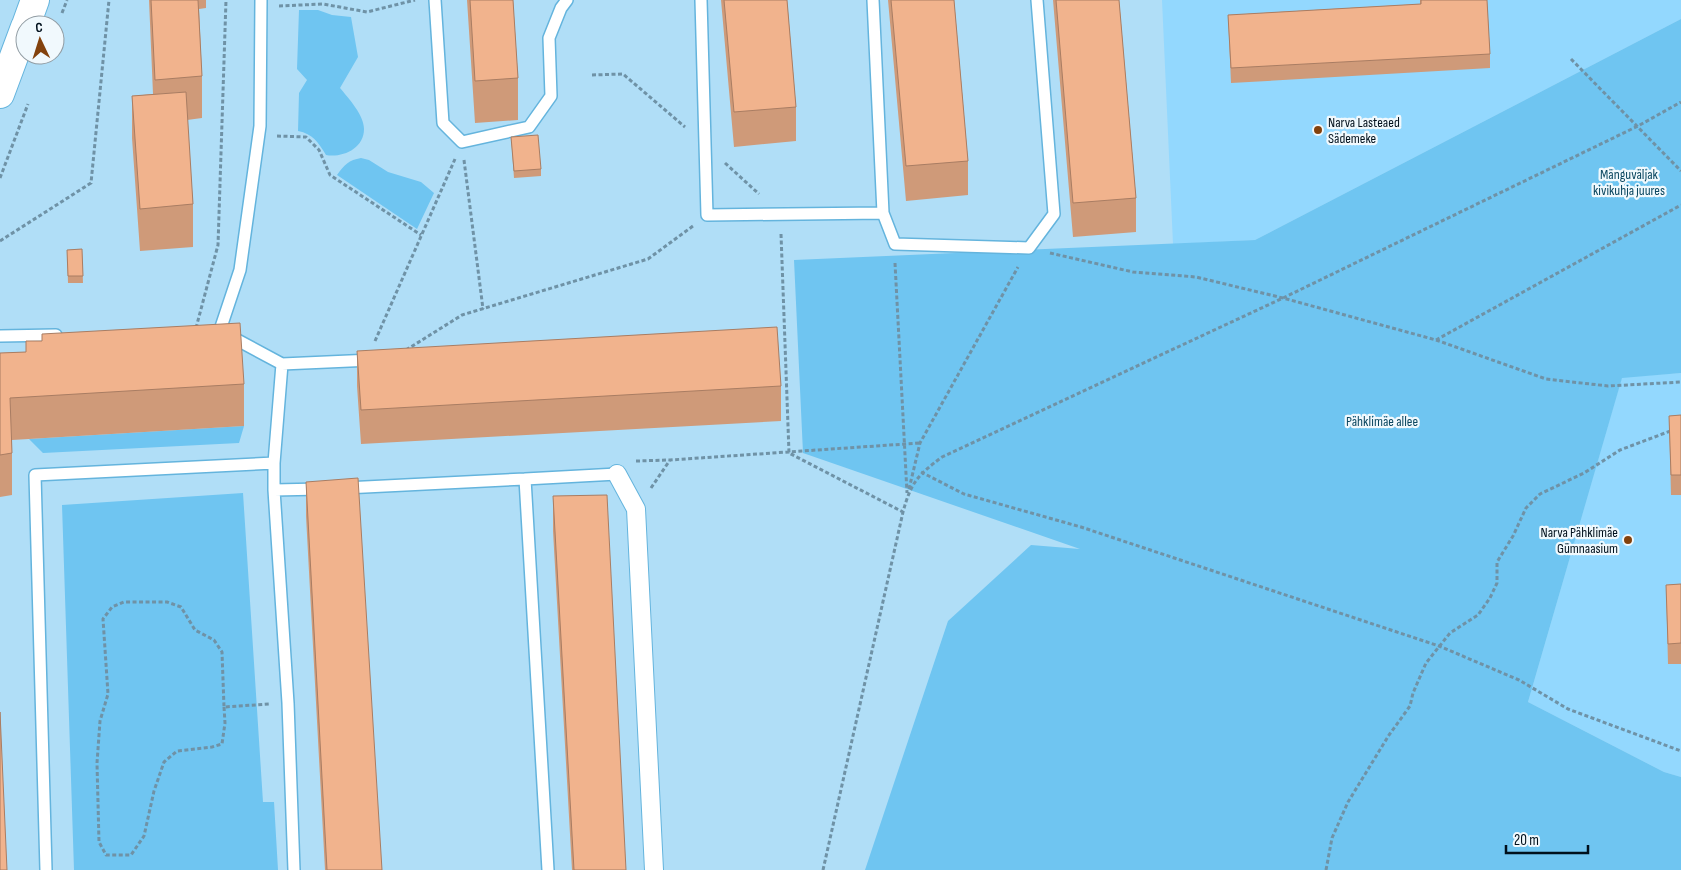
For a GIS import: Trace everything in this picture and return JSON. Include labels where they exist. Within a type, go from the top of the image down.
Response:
[{"type":"main road","points":[[29,15],[35,0]]},
{"type":"main road","points":[[0,94],[15,53]]},
{"type":"street","points":[[617,474],[636,509],[654,870]]},
{"type":"lane","points":[[435,0],[443,123],[462,142],[530,127],[551,96],[549,38],[561,8],[567,0]]},
{"type":"lane","points":[[701,0],[707,215],[883,213]]},
{"type":"lane","points":[[873,0],[883,213],[894,244],[1029,248],[1054,214],[1037,0]]},
{"type":"lane","points":[[220,330],[240,270],[258,135],[261,3]]},
{"type":"lane","points":[[196,331],[220,330],[282,364],[392,358]]},
{"type":"lane","points":[[0,336],[68,334]]},
{"type":"lane","points":[[282,364],[274,463],[274,490],[288,703],[294,870]]},
{"type":"lane","points":[[46,870],[35,476],[274,463]]},
{"type":"lane","points":[[274,490],[617,474]]},
{"type":"lane","points":[[526,479],[548,870]]},
{"type":"path","points":[[0,241],[91,183],[108,0]]},
{"type":"path","points":[[196,331],[218,245],[226,0]]},
{"type":"path","points":[[261,3],[323,4],[367,12],[415,0]]},
{"type":"path","points":[[1571,59],[1681,172]]},
{"type":"path","points":[[592,75],[623,74],[705,144],[780,214],[789,453]]},
{"type":"path","points":[[0,178],[30,99]]},
{"type":"path","points":[[908,494],[921,472],[942,457],[1284,298],[1638,126],[1681,102]]},
{"type":"path","points":[[258,135],[306,137],[319,150],[330,175],[421,235]]},
{"type":"path","points":[[367,360],[462,142]]},
{"type":"path","points":[[462,142],[483,309]]},
{"type":"path","points":[[1436,340],[1681,205]]},
{"type":"path","points":[[392,358],[462,315],[648,259],[707,215]]},
{"type":"path","points":[[894,244],[908,494]]},
{"type":"path","points":[[823,870],[920,443],[1029,248],[1133,272],[1196,277],[1284,298],[1436,340],[1546,379],[1608,386],[1681,382]]},
{"type":"path","points":[[1326,870],[1332,838],[1348,802],[1389,735],[1410,706],[1413,693],[1426,663],[1450,632],[1478,615],[1490,598],[1497,583],[1497,562],[1513,536],[1526,508],[1540,494],[1584,473],[1620,450],[1681,426]]},
{"type":"path","points":[[636,509],[670,460],[920,443]]},
{"type":"path","points":[[789,453],[903,512]]},
{"type":"path","points":[[921,472],[964,494],[1099,533],[1439,646],[1519,680],[1568,709],[1681,750]]},
{"type":"path","points":[[124,602],[167,602],[181,607],[195,630],[214,640],[222,652],[224,707],[225,723],[222,744],[177,751],[164,762],[154,791],[144,836],[131,855],[106,855],[99,842],[97,762],[100,721],[108,694],[103,619],[112,607],[124,602]]},
{"type":"path","points":[[224,707],[288,703]]},
{"type":"shaded area","name":"Narva Lasteaed Sädemeke","points":[[1162,0],[1681,0],[1681,19],[1255,240],[1173,244]]},
{"type":"shaded area","name":"Narva Pähklimäe Gümnaasium","points":[[1681,373],[1681,777],[1664,772],[1528,702],[1622,377]]},
{"type":"green space","points":[[299,10],[318,10],[332,15],[351,17],[358,57],[340,88],[362,118],[364,129],[363,136],[356,147],[339,155],[326,155],[315,139],[308,134],[298,131],[299,93],[307,80],[297,69]]},
{"type":"green space","name":"Pähklimäe allee","points":[[1681,19],[1681,373],[1622,378],[1528,702],[1664,772],[1681,777],[1681,870],[865,870],[948,621],[1031,545],[1080,549],[803,453],[794,260],[1255,240]]},
{"type":"green space","points":[[361,158],[369,160],[388,172],[421,182],[434,193],[417,229],[337,175],[347,164]]},
{"type":"green space","points":[[244,426],[239,443],[43,453],[29,439]]},
{"type":"green space","points":[[243,493],[263,802],[274,802],[278,870],[74,870],[62,505]]},
{"type":"building","points":[[151,0],[198,0],[202,76],[155,80]]},
{"type":"building","points":[[470,0],[513,0],[518,78],[475,81]]},
{"type":"building","points":[[724,0],[787,0],[796,107],[734,112]]},
{"type":"building","points":[[891,0],[954,0],[968,161],[906,166]]},
{"type":"building","points":[[1056,0],[1119,0],[1136,198],[1073,203]]},
{"type":"building","points":[[1421,0],[1487,0],[1490,54],[1231,68],[1228,15],[1421,4]]},
{"type":"building","points":[[186,92],[193,204],[140,209],[132,96]]},
{"type":"building","points":[[538,135],[541,169],[514,171],[511,137]]},
{"type":"building","points":[[82,249],[83,276],[68,276],[67,250]]},
{"type":"building","points":[[240,323],[244,384],[10,398],[12,453],[0,455],[0,353],[26,352],[26,341],[42,341],[42,334]]},
{"type":"building","points":[[777,327],[781,386],[361,410],[357,351]]},
{"type":"building","points":[[1681,415],[1681,475],[1671,475],[1669,416]]},
{"type":"building","points":[[358,478],[382,870],[327,870],[306,482]]},
{"type":"building","points":[[607,495],[626,870],[574,870],[553,496]]},
{"type":"building","points":[[1681,584],[1681,643],[1668,644],[1666,585]]},
{"type":"building","points":[[0,712],[7,870],[0,870]]},
{"type":"place","name":"Narva Lasteaed Sädemeke","points":[[1318,130]]},
{"type":"place","name":"Narva Pähklimäe Gümnaasium","points":[[1628,540]]},
{"type":"park label","name":"Mänguväljak kivikuhja juures","points":[[1629,182]]}]
